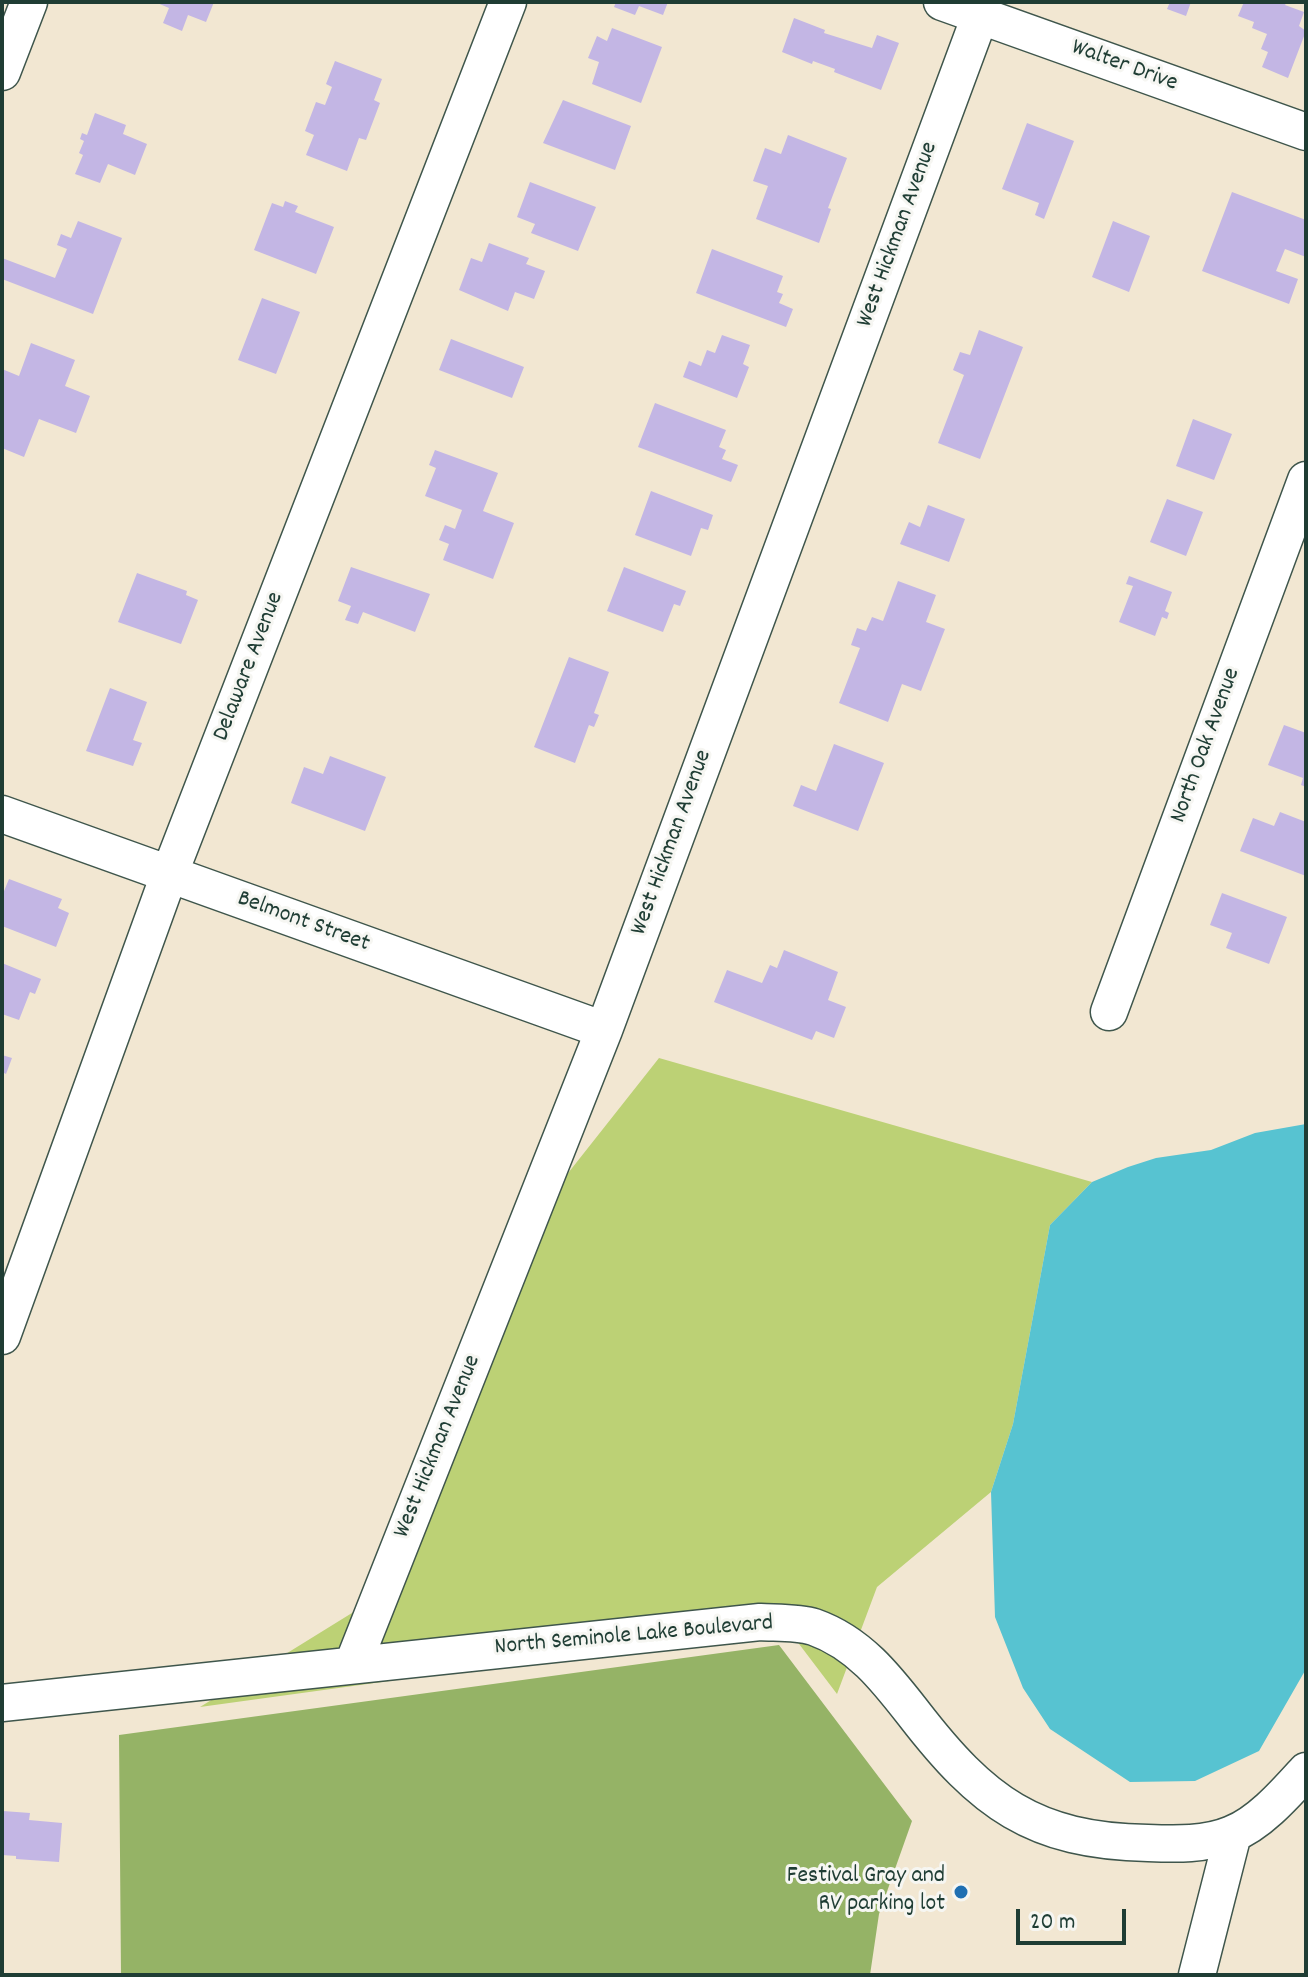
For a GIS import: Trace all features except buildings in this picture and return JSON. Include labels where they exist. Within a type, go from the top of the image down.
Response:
[{"type":"street","points":[[2,72],[29,2]]},
{"type":"street","name":"Delaware Avenue","points":[[2,1336],[169,875],[508,2]]},
{"type":"street","name":"Walter Drive","points":[[942,2],[1306,132]]},
{"type":"street","name":"West Hickman Avenue","points":[[353,1664],[604,1030],[980,16]]},
{"type":"street","name":"North Oak Avenue","points":[[1109,1012],[1306,480]]},
{"type":"street","name":"Belmont Street","points":[[2,814],[604,1030]]},
{"type":"street","name":"North Seminole Lake Boulevard","points":[[2,1703],[760,1622],[813,1627],[861,1652],[887,1678],[965,1775],[1006,1809],[1058,1832],[1110,1843],[1189,1844],[1233,1834],[1276,1804],[1306,1771]]},
{"type":"street","points":[[1197,1975],[1233,1834]]},
{"type":"green space","points":[[659,1058],[1092,1182],[1050,1225],[1013,1424],[991,1492],[877,1587],[837,1694],[793,1636],[775,1628],[200,1707],[360,1608],[516,1239]]},
{"type":"green space","points":[[779,1645],[912,1821],[879,1914],[870,1975],[121,1975],[119,1735]]},
{"type":"water","points":[[1306,1124],[1306,1669],[1259,1751],[1195,1781],[1130,1782],[1050,1729],[1023,1688],[995,1617],[991,1492],[1013,1424],[1050,1225],[1092,1182],[1128,1167],[1156,1158],[1211,1150],[1255,1133]]},
{"type":"place","name":"Festival Gray and RV parking lot","points":[[961,1892]]}]
